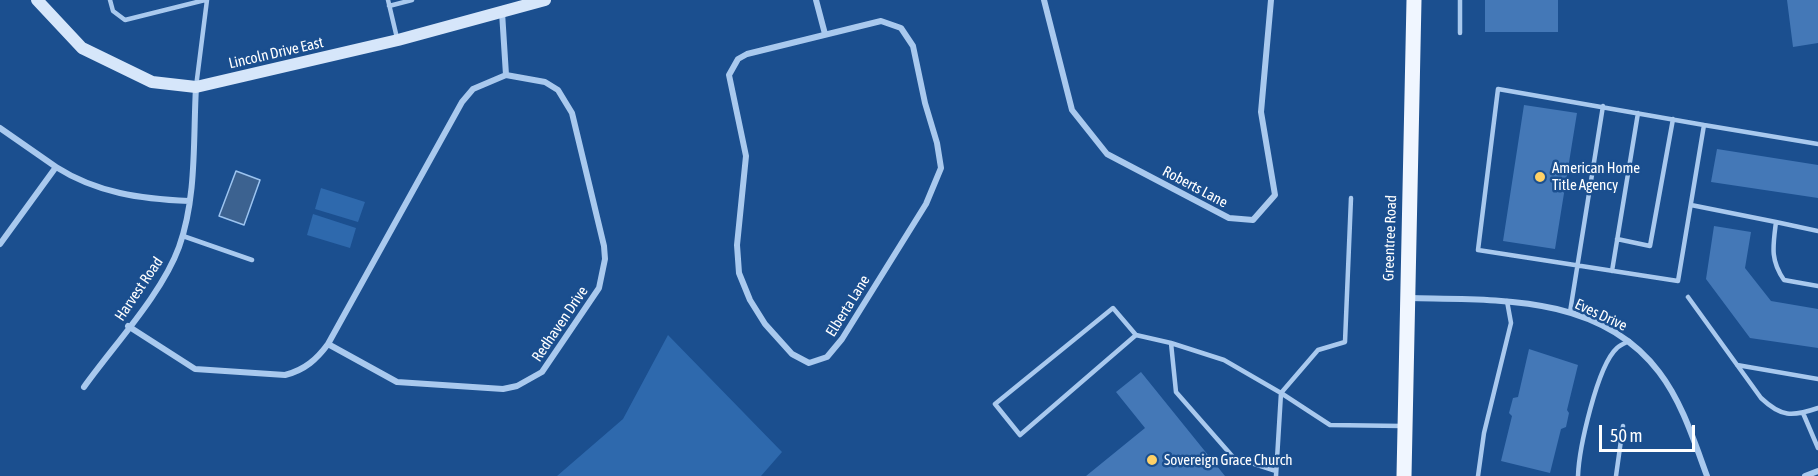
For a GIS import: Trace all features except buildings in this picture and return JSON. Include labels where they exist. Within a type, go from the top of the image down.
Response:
[{"type":"main road","name":"Greentree Road","points":[[1404,476],[1414,0]]},
{"type":"street","name":"Lincoln Drive East","points":[[37,0],[82,48],[152,82],[196,87],[398,40],[545,0]]},
{"type":"street","points":[[816,0],[825,34]]},
{"type":"street","name":"Roberts Lane","points":[[1044,0],[1072,110],[1107,154],[1229,218],[1253,220],[1275,195],[1261,112],[1270,0]]},
{"type":"street","points":[[128,326],[195,369],[285,375],[296,372],[317,358],[328,344],[462,102],[473,89],[506,75],[502,12]]},
{"type":"street","name":"Elberta Lane","points":[[881,21],[901,28],[913,46],[941,168],[926,204],[842,339],[826,357],[809,363],[792,354],[765,324],[750,300],[739,273],[737,245],[746,156],[729,75],[738,59],[747,54],[825,34],[881,21]]},
{"type":"street","name":"Redhaven Drive","points":[[328,344],[397,382],[480,388],[517,386],[543,372],[599,288],[604,246],[572,113],[558,90],[545,81],[506,75]]},
{"type":"street","name":"Harvest Road","points":[[84,387],[163,281],[183,236],[189,201],[196,87]]},
{"type":"street","points":[[0,128],[79,180],[106,190],[146,198],[189,201]]},
{"type":"street","points":[[0,244],[56,167]]},
{"type":"street","name":"Eves Drive","points":[[1406,298],[1507,301],[1570,312],[1611,329],[1646,356],[1672,392],[1707,476]]},
{"type":"street","points":[[1805,476],[1818,471]]},
{"type":"lane","points":[[110,0],[113,11],[125,20],[206,0],[196,87]]},
{"type":"lane","points":[[398,40],[389,3],[412,0]]},
{"type":"lane","points":[[1460,0],[1460,33]]},
{"type":"lane","points":[[1704,125],[1678,281],[1478,250],[1498,88],[1818,144]]},
{"type":"lane","points":[[1570,312],[1603,106]]},
{"type":"lane","points":[[1612,271],[1638,113]]},
{"type":"lane","points":[[1617,239],[1650,246],[1673,119]]},
{"type":"lane","points":[[1171,343],[1176,392],[1233,457],[1276,474],[1281,393],[1318,350],[1345,342],[1351,198]]},
{"type":"lane","points":[[1691,205],[1818,231]]},
{"type":"lane","points":[[1776,222],[1772,252],[1775,267],[1784,280],[1818,286]]},
{"type":"lane","points":[[183,236],[252,260]]},
{"type":"lane","points":[[1688,297],[1761,398],[1774,410],[1789,415],[1818,408]]},
{"type":"lane","points":[[1478,476],[1484,433],[1511,323],[1507,301]]},
{"type":"lane","points":[[1136,335],[1020,435],[995,404],[1113,308],[1136,335],[1171,343],[1224,360],[1330,425],[1405,426]]},
{"type":"lane","points":[[1578,476],[1591,410],[1602,373],[1616,348],[1629,341]]},
{"type":"lane","points":[[1737,365],[1818,379]]},
{"type":"lane","points":[[1803,413],[1818,448]]},
{"type":"lane","points":[[1616,476],[1623,426]]},
{"type":"shaded area","points":[[236,171],[260,180],[244,225],[219,216]]},
{"type":"shaded area","points":[[321,188],[365,202],[358,222],[315,209]]},
{"type":"shaded area","points":[[313,214],[356,228],[350,248],[307,235]]},
{"type":"shaded area","points":[[668,335],[782,452],[761,476],[557,476],[623,419]]},
{"type":"place","name":"American Home Title Agency","points":[[1540,177]]},
{"type":"place","name":"Sovereign Grace Church","points":[[1152,460]]}]
